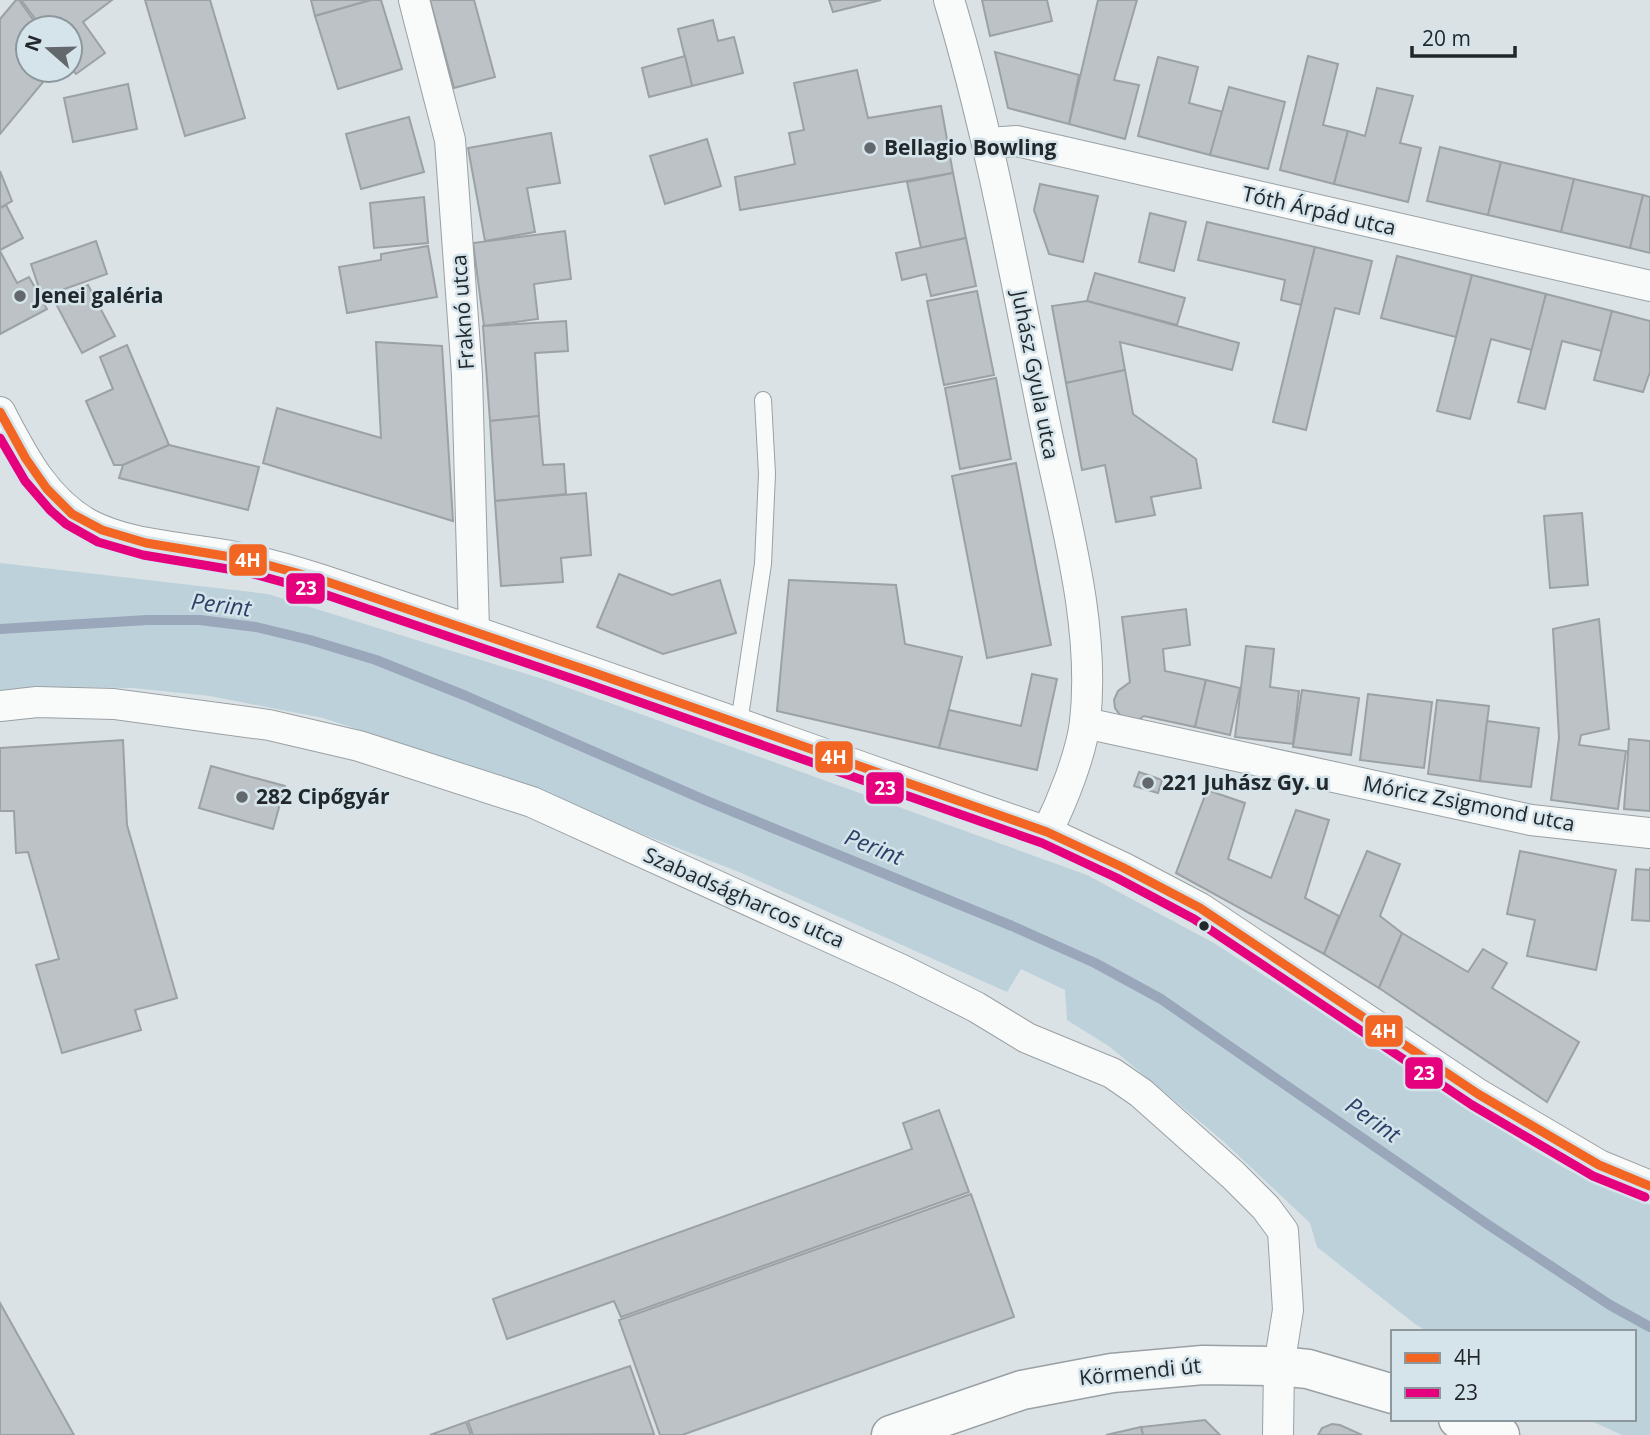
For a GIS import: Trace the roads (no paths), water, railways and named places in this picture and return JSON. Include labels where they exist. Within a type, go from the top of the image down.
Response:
[{"type":"street","name":"Fraknó utca","points":[[414,0],[450,140],[467,375],[474,630]]},
{"type":"street","name":"Juhász Gyula utca","points":[[949,0],[988,143],[1074,564],[1085,635],[1085,723],[1068,786],[1047,832]]},
{"type":"street","name":"Tóth Árpád utca","points":[[988,143],[1017,141],[1650,286]]},
{"type":"street","points":[[0,412],[21,452],[47,490],[67,509],[89,524],[162,546],[253,560],[474,630],[1047,832],[1122,867],[1200,908],[1478,1094],[1599,1165],[1650,1186]]},
{"type":"street","name":"Szabadságharcos utca","points":[[0,706],[37,702],[114,704],[269,725],[359,746],[532,802],[902,970],[976,1007],[1027,1038],[1112,1073],[1141,1093],[1233,1175],[1266,1208],[1283,1231],[1287,1310],[1279,1366],[1278,1435]]},
{"type":"street","name":"Móricz Zsigmond utca","points":[[1085,723],[1531,820],[1650,833]]},
{"type":"street","name":"Körmendi út","points":[[891,1435],[988,1400],[1055,1382],[1112,1373],[1203,1365],[1279,1366],[1335,1376],[1391,1393]]},
{"type":"street","points":[[1463,1421],[1500,1435]]},
{"type":"lane","points":[[739,723],[763,564],[767,474],[763,400]]},
{"type":"waterway","name":"Perint","points":[[0,629],[147,620],[200,620],[256,627],[310,640],[376,660],[466,696],[707,801],[1012,926],[1095,963],[1161,999],[1487,1224],[1610,1305],[1650,1327]]},
{"type":"place","name":"Bellagio Bowling","points":[[870,148]]},
{"type":"place","name":"Jenei galéria","points":[[20,296]]},
{"type":"place","name":"221 Juhász Gy. u","points":[[1148,783]]},
{"type":"place","name":"282 Cipőgyár","points":[[242,797]]}]
